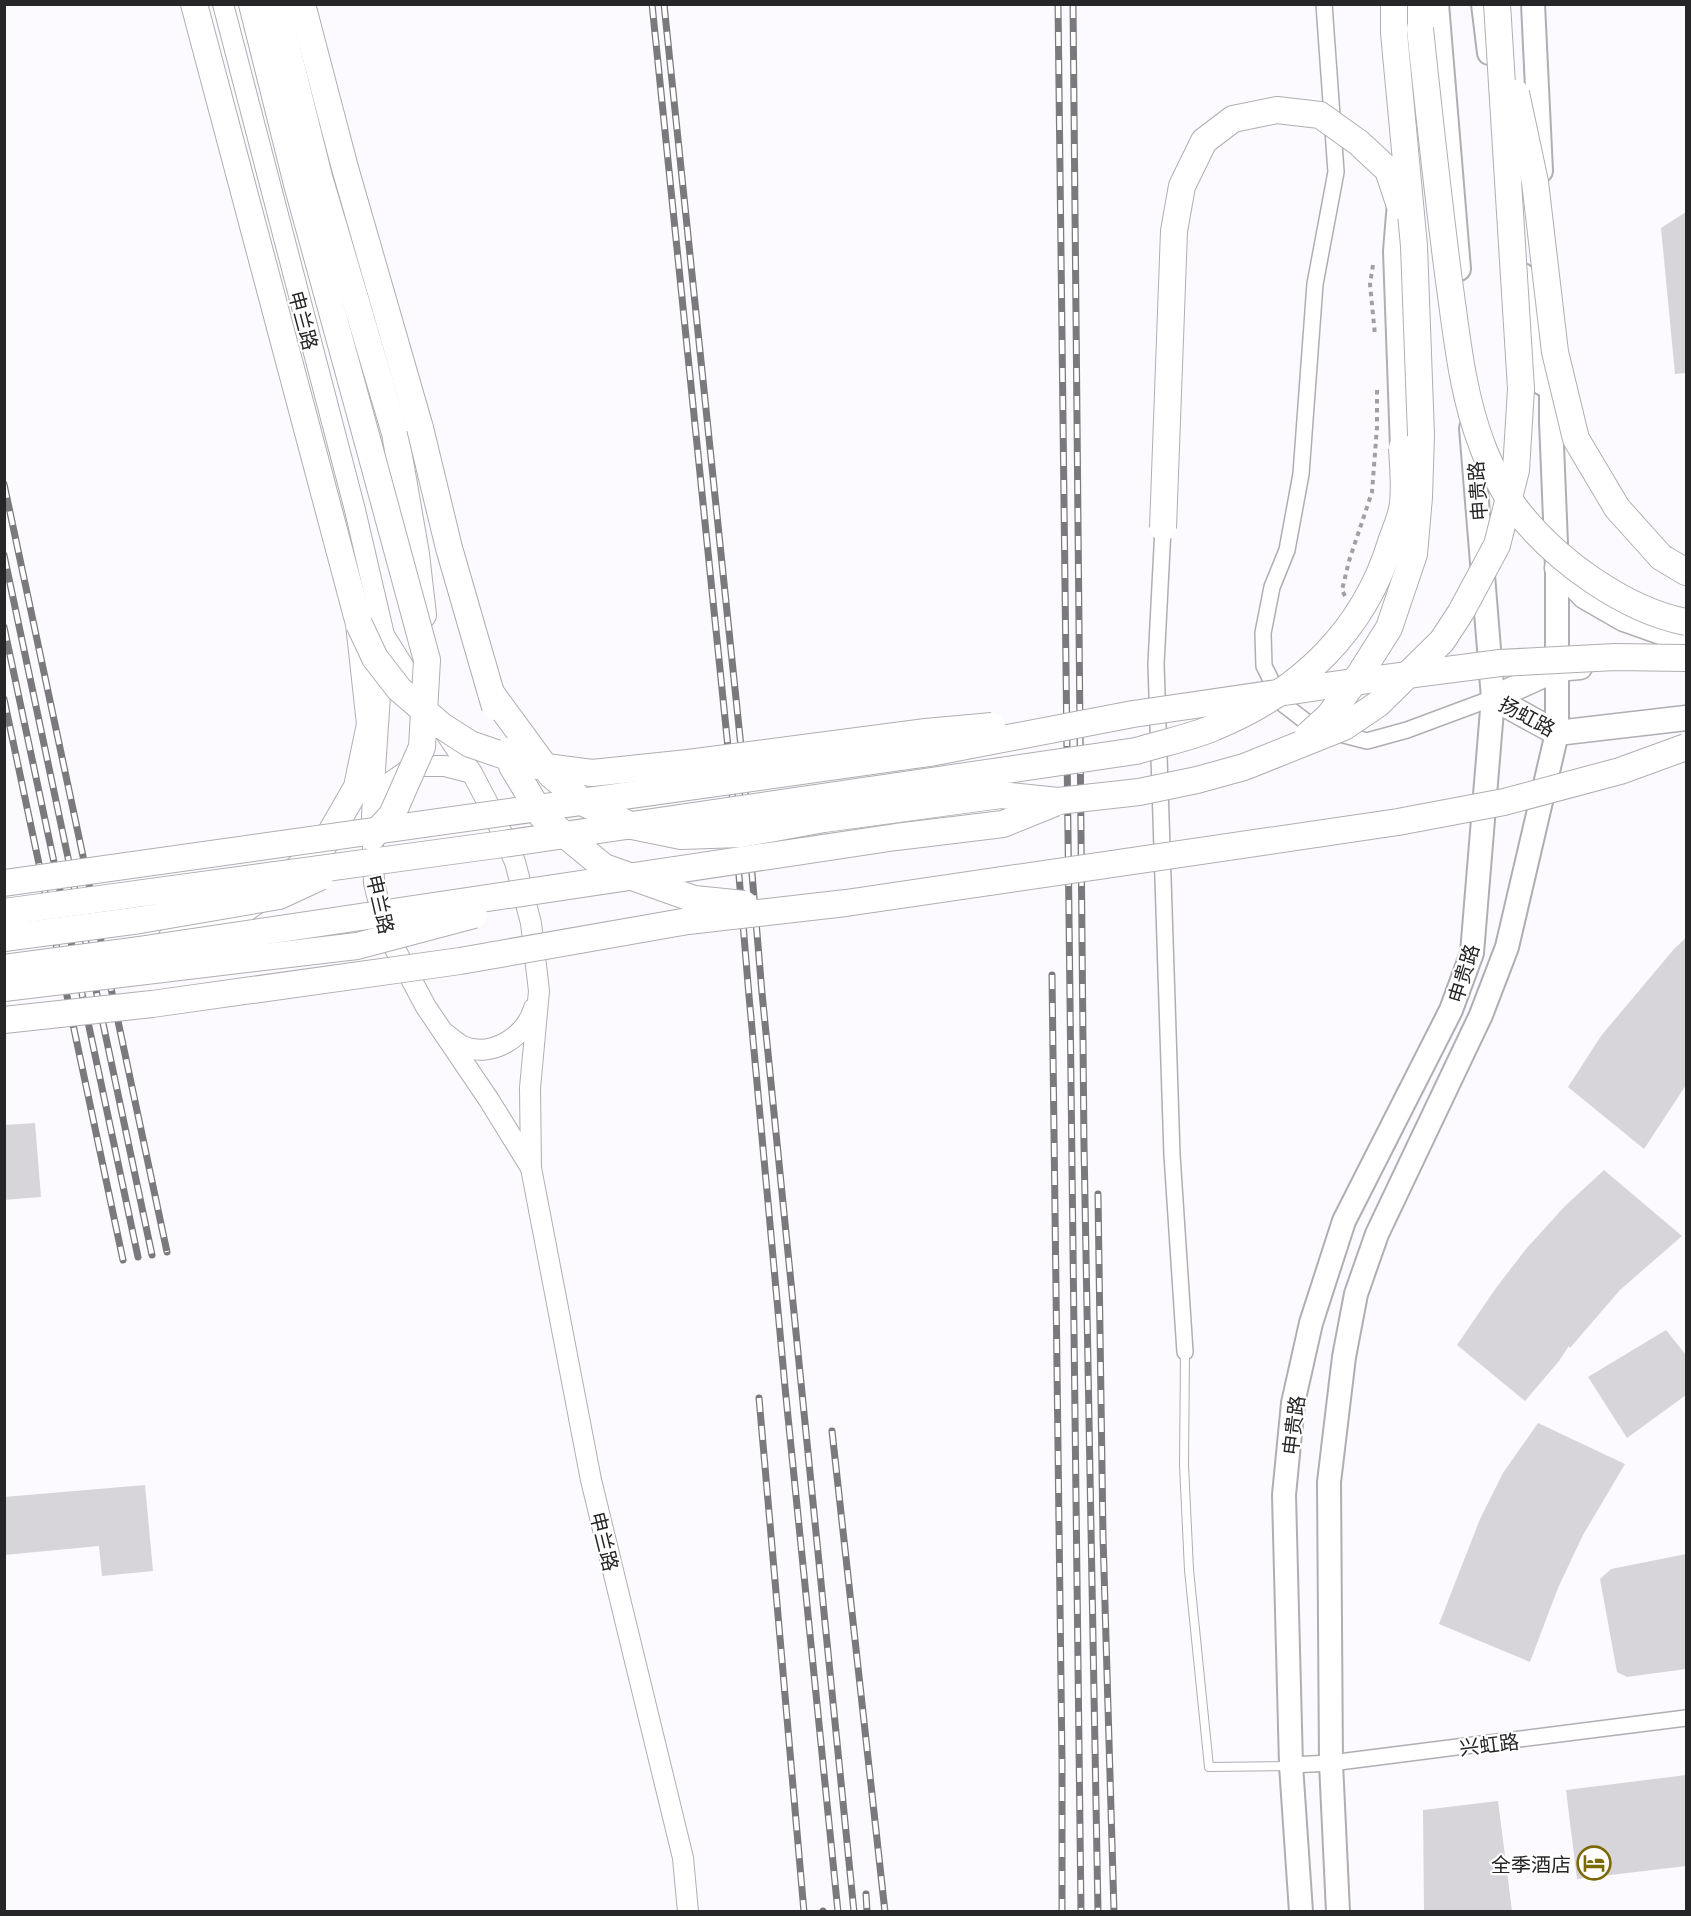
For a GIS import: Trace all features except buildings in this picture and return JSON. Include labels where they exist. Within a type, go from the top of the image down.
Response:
[{"type":"highway","points":[[140,950],[231,918],[275,888],[322,848],[357,788],[370,724],[359,624],[195,4]]},
{"type":"highway","points":[[252,4],[297,184],[428,660]]},
{"type":"highway","points":[[4,938],[140,920],[279,896],[346,865],[392,815],[422,747],[428,660],[416,554],[395,433],[319,177],[276,4]]},
{"type":"highway","points":[[302,4],[345,168],[420,428],[449,548],[512,766],[542,816],[604,867],[693,899],[770,907],[846,903]]},
{"type":"highway","points":[[1292,749],[1329,716],[1360,674],[1389,628],[1414,554],[1421,435],[1414,246],[1394,33],[1394,4]]},
{"type":"highway","points":[[1416,4],[1440,212],[1463,381],[1482,447],[1515,508],[1561,557],[1613,594],[1672,619],[1686,622]]},
{"type":"highway","points":[[491,693],[551,775],[586,804],[632,826],[681,836],[741,834],[824,819],[1001,795],[1058,801],[1139,792],[1244,767],[1344,727],[1377,704],[1442,642],[1497,545],[1516,470],[1521,389],[1497,4]]},
{"type":"highway","points":[[1497,4],[1535,182],[1555,352],[1576,439],[1617,508],[1661,557],[1686,572]]},
{"type":"highway","points":[[1163,528],[1174,231],[1182,186],[1204,141],[1233,119],[1277,110],[1320,115],[1359,143],[1388,170],[1414,246]]},
{"type":"highway","points":[[395,433],[449,548]]},
{"type":"highway","points":[[4,912],[514,842],[1136,751],[1214,728],[1263,704],[1309,672],[1342,638],[1387,557],[1403,504],[1402,448]]},
{"type":"highway","points":[[359,624],[375,658],[399,689],[442,726],[470,744],[531,765],[592,772],[688,763],[926,732],[1133,714],[1500,663],[1615,657],[1686,657]]},
{"type":"highway","points":[[4,883],[930,753],[1133,714]]},
{"type":"highway","points":[[4,1020],[152,1004],[460,961],[688,921],[846,903],[1398,822],[1539,793],[1620,771],[1686,747]]},
{"type":"highway","points":[[4,968],[140,950],[896,837],[1003,824],[1058,801]]},
{"type":"highway","points":[[4,988],[357,946],[593,883]]},
{"type":"main road","points":[[1410,4],[1417,115]]},
{"type":"main road","name":"申贵路","points":[[1483,4],[1501,153],[1551,421]]},
{"type":"main road","name":"申贵路","points":[[1338,1911],[1331,1763],[1329,1482],[1344,1357],[1356,1294],[1377,1234],[1481,1015],[1507,947],[1557,733],[1557,568],[1551,421],[1552,375],[1533,4]]},
{"type":"main road","name":"申贵路","points":[[1300,1911],[1291,1766],[1284,1495],[1293,1403],[1311,1323],[1344,1221],[1451,1010],[1472,953],[1492,698],[1438,15]]},
{"type":"main road","points":[[1402,448],[1395,251],[1402,168],[1417,115],[1438,15]]},
{"type":"main road","points":[[1557,568],[1584,596],[1624,620],[1686,640]]},
{"type":"main road","name":"扬虹路","points":[[1492,698],[1557,669],[1686,657]]},
{"type":"main road","name":"扬虹路","points":[[1492,698],[1557,733],[1686,718]]},
{"type":"street","name":"申兰路","points":[[223,4],[355,510],[384,636],[372,815],[374,883],[386,932],[426,1007],[489,1100],[531,1168]]},
{"type":"street","points":[[1324,4],[1336,172],[1315,284],[1301,474],[1287,550],[1269,598],[1263,633],[1264,666],[1283,704],[1313,727],[1367,741],[1407,730],[1492,698]]},
{"type":"street","points":[[1163,528],[1156,664],[1172,1155],[1185,1352]]},
{"type":"street","name":"申兰路","points":[[384,636],[472,773],[492,811],[515,862],[531,923],[539,991],[530,1088],[531,1168],[591,1480],[683,1858],[688,1911]]},
{"type":"street","points":[[372,815],[385,786],[414,766],[445,766],[472,773]]},
{"type":"street","points":[[442,1031],[463,1046],[489,1050],[516,1037],[531,1019],[539,991]]},
{"type":"street","name":"兴虹路","points":[[1291,1766],[1331,1763],[1686,1718]]},
{"type":"lane","points":[[1185,1352],[1184,1465],[1189,1570],[1209,1767],[1291,1766]]},
{"type":"railway","points":[[652,4],[730,767],[785,1387],[838,1912]]},
{"type":"railway","points":[[664,4],[743,766],[762,993],[854,1912]]},
{"type":"railway","points":[[1058,4],[1081,1912]]},
{"type":"railway","points":[[1073,4],[1084,1145],[1098,1912]]},
{"type":"railway","points":[[4,484],[167,1252]]},
{"type":"railway","points":[[4,555],[152,1255]]},
{"type":"railway","points":[[4,627],[138,1257]]},
{"type":"railway","points":[[4,699],[123,1260]]},
{"type":"railway","points":[[1052,975],[1062,1912]]},
{"type":"railway","points":[[1098,1194],[1103,1536],[1114,1912]]},
{"type":"railway","points":[[759,1398],[804,1912]]},
{"type":"railway","points":[[832,1431],[885,1912]]},
{"type":"railway","points":[[866,1894],[867,1912]]},
{"type":"place","name":"全季酒店","points":[[1594,1863]]}]
